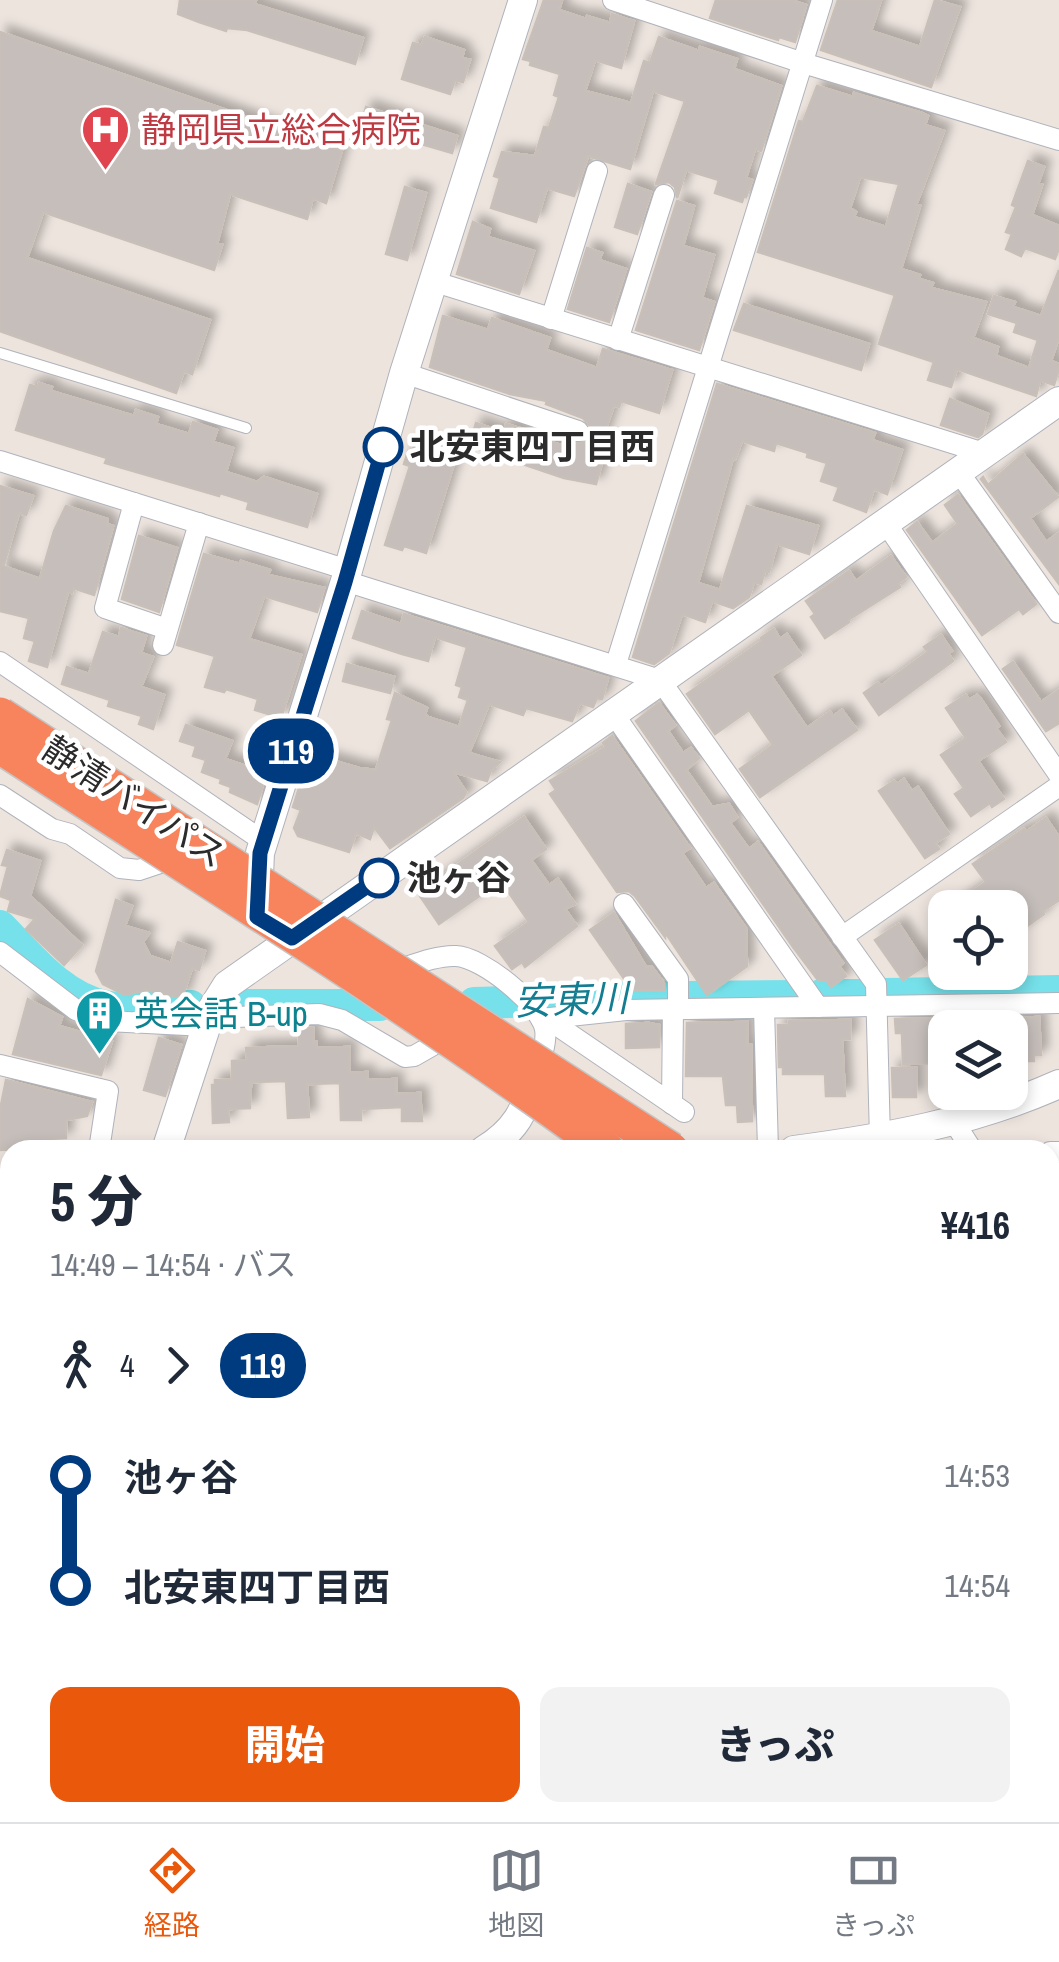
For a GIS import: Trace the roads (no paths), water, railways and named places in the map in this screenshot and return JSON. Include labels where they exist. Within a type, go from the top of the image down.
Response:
[{"type":"highway","points":[[0,687],[354,926],[432,994]]},
{"type":"highway","points":[[0,712],[259,879],[306,928],[384,982],[567,1081],[600,1118],[607,1140]]},
{"type":"highway","name":"静清バイパス","points":[[0,712],[656,1140]]},
{"type":"highway","points":[[0,747],[257,917],[306,928]]},
{"type":"highway","name":"静清バイパス","points":[[0,747],[384,982],[597,1140]]},
{"type":"highway","points":[[0,773],[124,853],[292,952],[384,982]]},
{"type":"highway","points":[[537,1068],[577,1104],[588,1118],[595,1140]]},
{"type":"street","points":[[257,917],[263,841],[432,281],[523,0]]},
{"type":"street","points":[[613,0],[1059,140]]},
{"type":"street","points":[[616,664],[822,0]]},
{"type":"street","points":[[551,319],[597,171]]},
{"type":"street","points":[[618,340],[664,195]]},
{"type":"street","points":[[432,281],[984,452]]},
{"type":"street","points":[[404,373],[578,431]]},
{"type":"street","points":[[169,1140],[208,1022],[227,984],[1059,400]]},
{"type":"street","points":[[0,461],[199,523],[660,680],[876,984],[870,1140]]},
{"type":"street","points":[[958,471],[1059,614]]},
{"type":"street","points":[[134,503],[105,608],[165,637],[199,523]]},
{"type":"street","points":[[884,522],[1059,775]]},
{"type":"street","points":[[0,662],[263,841]]},
{"type":"street","points":[[613,714],[818,1007]]},
{"type":"street","points":[[842,937],[1059,786]]},
{"type":"street","points":[[0,796],[52,829],[70,834],[120,868],[139,870],[168,860]]},
{"type":"street","points":[[384,982],[457,956],[472,960],[513,987],[543,1018],[678,1108],[678,979],[624,904]]},
{"type":"street","points":[[0,952],[76,1010],[107,1020],[208,1022],[319,1014],[334,1016],[404,1057],[414,1056],[434,1044]]},
{"type":"street","points":[[543,1018],[626,1010],[1059,1003]]},
{"type":"street","points":[[764,1008],[768,1140]]},
{"type":"street","points":[[497,1140],[516,1125],[528,1102],[545,1042],[543,1018]]},
{"type":"street","points":[[0,1065],[108,1091],[101,1140]]},
{"type":"street","points":[[882,1140],[954,1122],[1059,1084]]},
{"type":"street","points":[[954,1122],[966,1140]]},
{"type":"lane","points":[[0,352],[246,428]]},
{"type":"waterway","name":"安東川","points":[[0,926],[60,985],[89,1001],[126,1009],[191,1006]]},
{"type":"waterway","name":"安東川","points":[[886,994],[1059,991]]},
{"type":"waterway","name":"安東川","points":[[821,995],[868,995]]},
{"type":"waterway","name":"安東川","points":[[687,997],[800,996]]},
{"type":"waterway","name":"安東川","points":[[474,1003],[668,997]]},
{"type":"waterway","name":"安東川","points":[[246,1005],[380,1005]]},
{"type":"place","name":"静岡県立総合病院","points":[[106,172]]},
{"type":"place","name":"北安東四丁目西","points":[[383,447]]},
{"type":"place","name":"池ヶ谷","points":[[379,878]]},
{"type":"place","name":"英会話 B-up","points":[[99,1056]]}]
